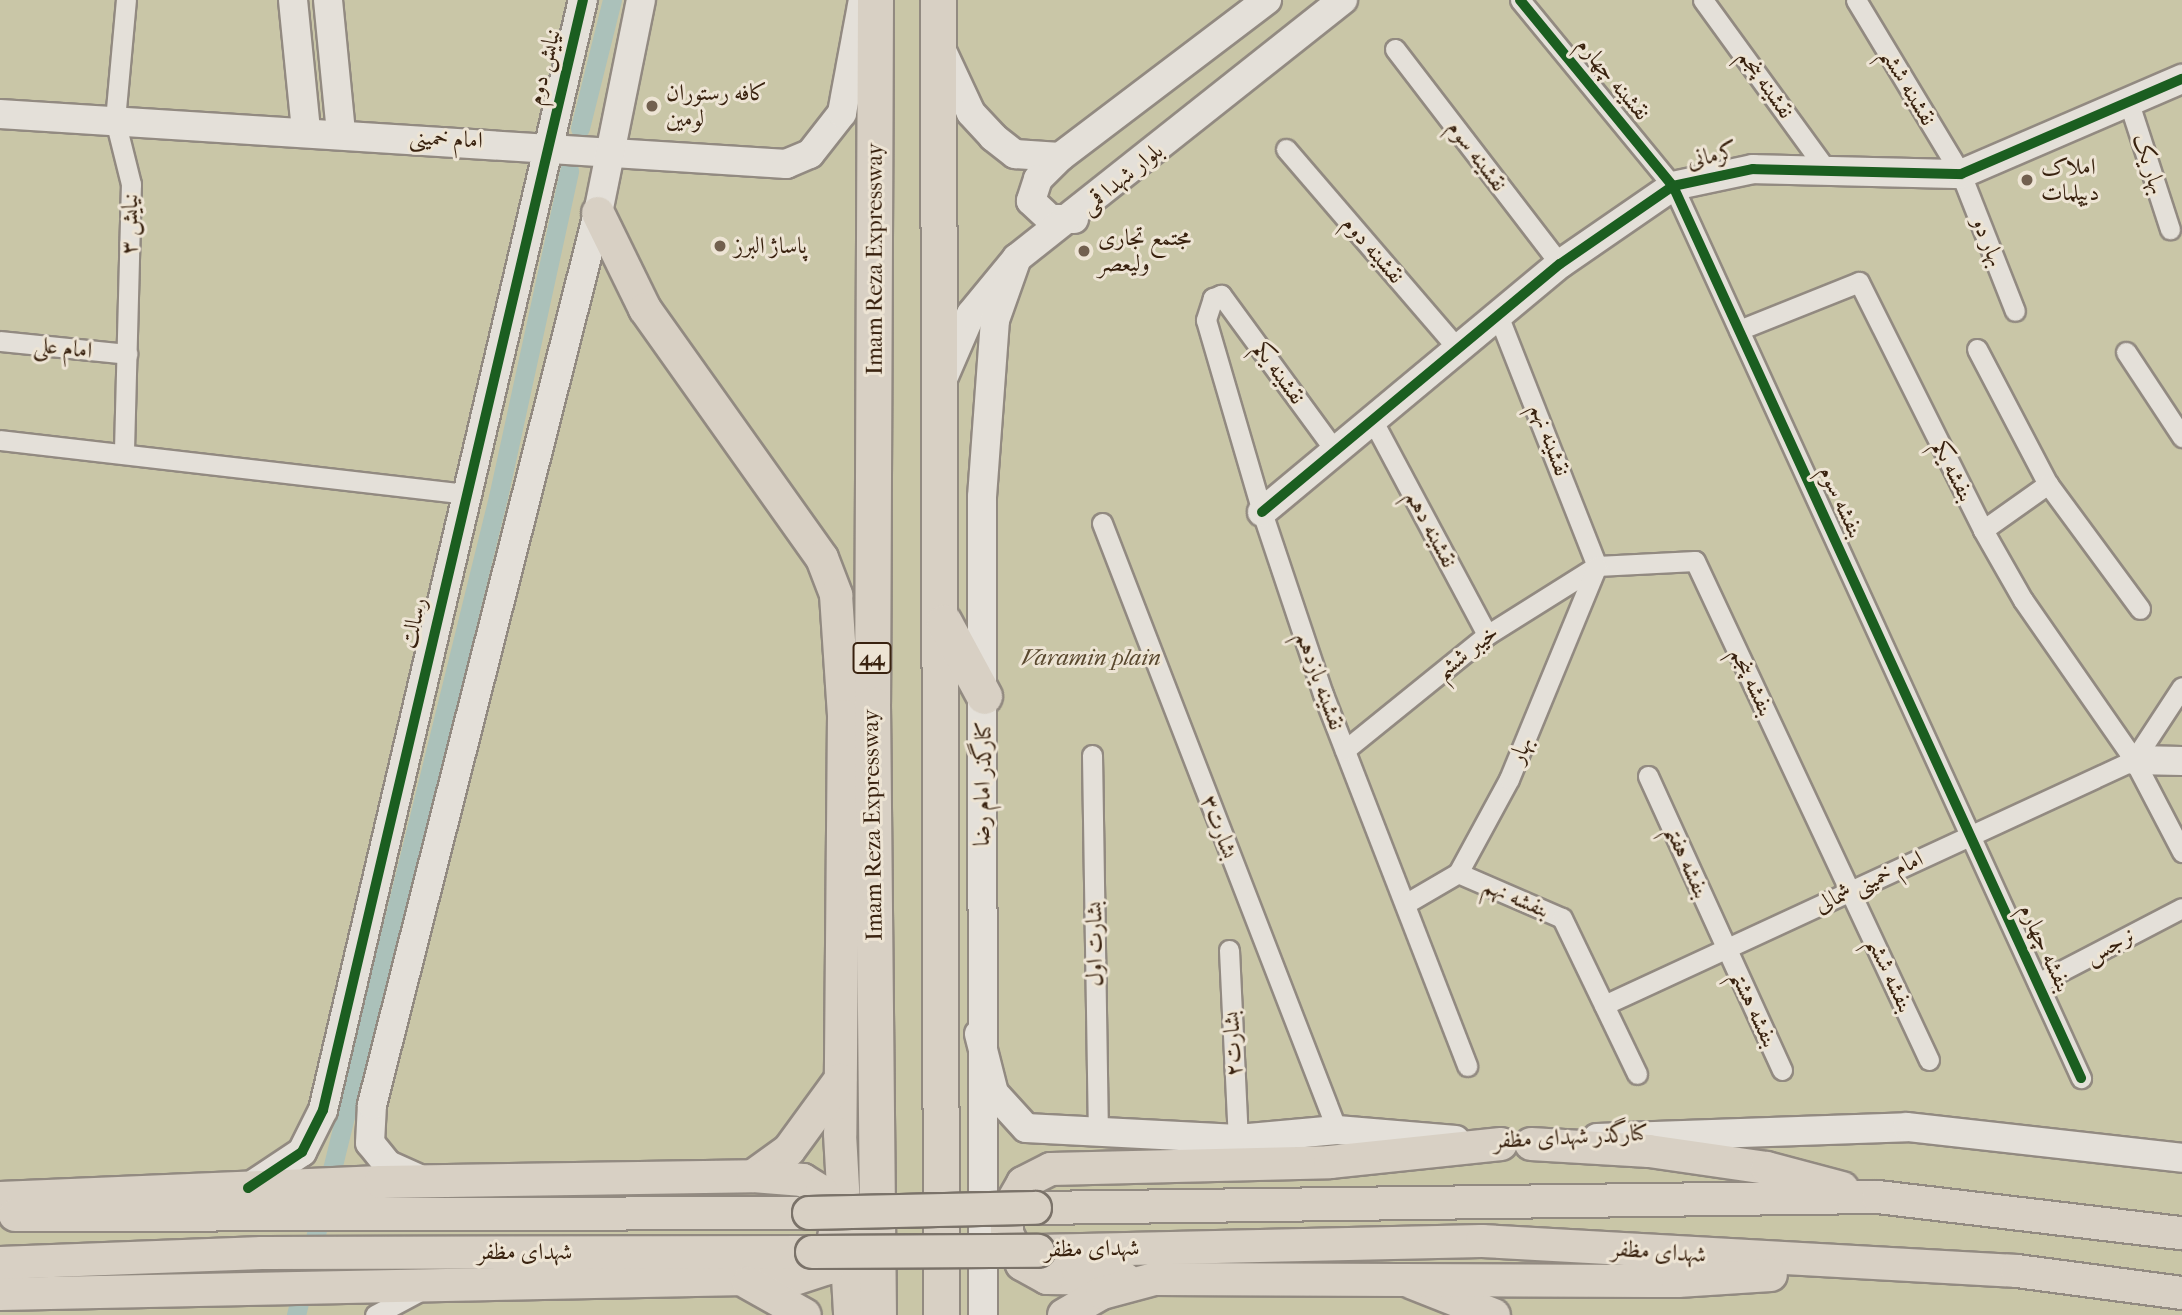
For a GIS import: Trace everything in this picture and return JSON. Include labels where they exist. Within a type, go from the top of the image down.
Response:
[{"type":"highway","name":"Imam Reza Expressway","points":[[876,0],[872,704],[878,1315]]},
{"type":"highway","points":[[938,0],[942,617],[942,1315]]},
{"type":"highway","points":[[942,617],[984,696]]},
{"type":"main road","points":[[293,0],[306,131]]},
{"type":"main road","points":[[328,0],[341,133]]},
{"type":"main road","name":"نیایش دوم","points":[[546,144],[583,0]]},
{"type":"main road","points":[[427,1182],[388,1165],[370,1143],[372,1105],[598,213],[608,149],[641,0]]},
{"type":"main road","name":"امام خمینی","points":[[0,114],[546,144],[786,164],[810,154],[831,134],[850,87],[863,0]]},
{"type":"main road","points":[[1074,219],[1050,219],[1031,201],[1038,179],[1060,157],[1267,0]]},
{"type":"main road","name":"بلوار شهدا قمی","points":[[940,387],[971,314],[1017,258],[1074,219],[1343,0]]},
{"type":"main road","points":[[938,41],[961,97],[993,136],[1015,154],[1060,157]]},
{"type":"main road","name":"کرمانی","points":[[1262,512],[1374,423],[1560,264],[1673,186],[1753,169],[1961,174],[2182,79]]},
{"type":"main road","name":"رسالت","points":[[266,1196],[302,1152],[323,1110],[546,144]]},
{"type":"main road","points":[[598,213],[645,309],[822,558],[836,595],[844,716],[841,1079],[850,1315]]},
{"type":"main road","name":"کنارگذر امام رضا","points":[[983,1315],[979,1034],[984,696],[982,497],[989,363],[995,320],[1017,258]]},
{"type":"main road","points":[[2134,760],[2182,761]]},
{"type":"main road","name":"کنارگذر شهدای مظفر","points":[[979,1034],[1002,1109],[1026,1128],[1238,1139],[1337,1130],[1516,1144],[1681,1130],[1907,1127],[2182,1158]]},
{"type":"main road","points":[[753,1176],[789,1150],[841,1079]]},
{"type":"main road","points":[[1878,1197],[1767,1168],[1516,1144],[1330,1162],[1051,1169],[1023,1183],[1007,1211],[1007,1233],[1022,1264],[1047,1278],[1399,1277],[1678,1281],[1905,1267]]},
{"type":"main road","points":[[0,1198],[266,1196],[381,1182],[753,1176],[803,1180],[822,1192],[837,1222],[835,1249],[828,1268],[797,1278],[743,1281],[437,1283],[0,1294]]},
{"type":"main road","name":"شهدای مظفر","points":[[0,1215],[266,1196],[359,1216],[809,1213],[1878,1197],[2182,1233]]},
{"type":"main road","name":"شهدای مظفر","points":[[0,1263],[262,1254],[1038,1251],[1482,1241],[1905,1267],[2017,1271],[2182,1293]]},
{"type":"main road","points":[[1399,1277],[1494,1315]]},
{"type":"main road","points":[[1064,1315],[1102,1293],[1154,1279]]},
{"type":"main road","points":[[743,1281],[804,1315]]},
{"type":"street","name":"نیایش ۳","points":[[124,450],[131,184],[115,120],[126,0]]},
{"type":"street","name":"نقشینه چهارم","points":[[1520,0],[1673,186]]},
{"type":"street","name":"نقشینه پنجم","points":[[1703,0],[1826,169]]},
{"type":"street","name":"نقشینه ششم","points":[[1856,0],[1961,174]]},
{"type":"street","name":"نقشینه سوم","points":[[1395,49],[1560,264]]},
{"type":"street","name":"بهار یک","points":[[2128,100],[2170,229]]},
{"type":"street","name":"نقشینه دوم","points":[[1286,149],[1459,350]]},
{"type":"street","name":"بهار دو","points":[[1961,174],[2015,311]]},
{"type":"street","name":"بنفشه سوم","points":[[1673,186],[1970,835]]},
{"type":"street","name":"بنفشه یکم","points":[[1739,330],[1859,282],[1983,530],[2023,600],[2134,760],[2182,852]]},
{"type":"street","name":"نقشینه یکم","points":[[1222,295],[1336,452]]},
{"type":"street","name":"نقشینه یازدهم","points":[[1222,295],[1206,304],[1206,320],[1262,512],[1345,750],[1467,1066]]},
{"type":"street","name":"نقشینه نهم","points":[[1499,315],[1597,566]]},
{"type":"street","name":"امام علی","points":[[0,341],[127,355]]},
{"type":"street","points":[[1977,349],[2048,484],[2140,609]]},
{"type":"street","points":[[2126,352],[2182,437]]},
{"type":"street","name":"نقشینه دهم","points":[[1374,423],[1487,635]]},
{"type":"street","points":[[0,440],[124,450],[465,494]]},
{"type":"street","points":[[1983,530],[2048,484]]},
{"type":"street","name":"بشارت۳","points":[[1102,523],[1337,1130]]},
{"type":"street","name":"بنفشه پنجم","points":[[1597,566],[1695,561],[1850,891]]},
{"type":"street","name":"خیبر ششم","points":[[1345,750],[1487,635],[1597,566]]},
{"type":"street","name":"بهار","points":[[1458,873],[1509,779],[1597,566]]},
{"type":"street","points":[[2134,760],[2182,687]]},
{"type":"street","name":"بشارت اول","points":[[1092,755],[1098,1133]]},
{"type":"street","name":"امام خمینی شمالی","points":[[1604,1005],[2134,760]]},
{"type":"street","name":"بنفشه هفتم","points":[[1648,776],[1726,948]]},
{"type":"street","name":"بنفشه چهارم","points":[[1970,835],[2081,1078]]},
{"type":"street","points":[[1405,904],[1458,873]]},
{"type":"street","name":"بنفشه نهم","points":[[1458,873],[1562,918],[1637,1074]]},
{"type":"street","name":"بنفشه ششم","points":[[1850,891],[1929,1059]]},
{"type":"street","name":"نرجس","points":[[2038,984],[2182,908]]},
{"type":"street","name":"بنفشه هشتم","points":[[1726,948],[1782,1070]]},
{"type":"street","name":"بشارت۲","points":[[1229,950],[1238,1139]]},
{"type":"street","points":[[375,1315],[437,1283]]},
{"type":"green space","name":"Varamin plain","points":[[0,0],[2182,0],[2182,1315],[0,1315]]},
{"type":"waterway","points":[[580,128],[612,0]]},
{"type":"waterway","points":[[296,1315],[498,497],[569,171]]},
{"type":"cycle path","points":[[248,1188],[302,1152],[323,1110],[583,0]]},
{"type":"cycle path","points":[[1520,0],[1673,186],[2081,1078]]},
{"type":"cycle path","points":[[1262,512],[1560,264],[1673,186],[1753,169],[1961,174],[2182,79]]},
{"type":"place","name":"کافه رستوران لومین","points":[[652,106]]},
{"type":"place","name":"املاک دیپلمات","points":[[2027,180]]},
{"type":"place","name":"پاساژ البرز","points":[[720,246]]},
{"type":"place","name":"مجتمع تجاری ولیعصر","points":[[1084,251]]}]
